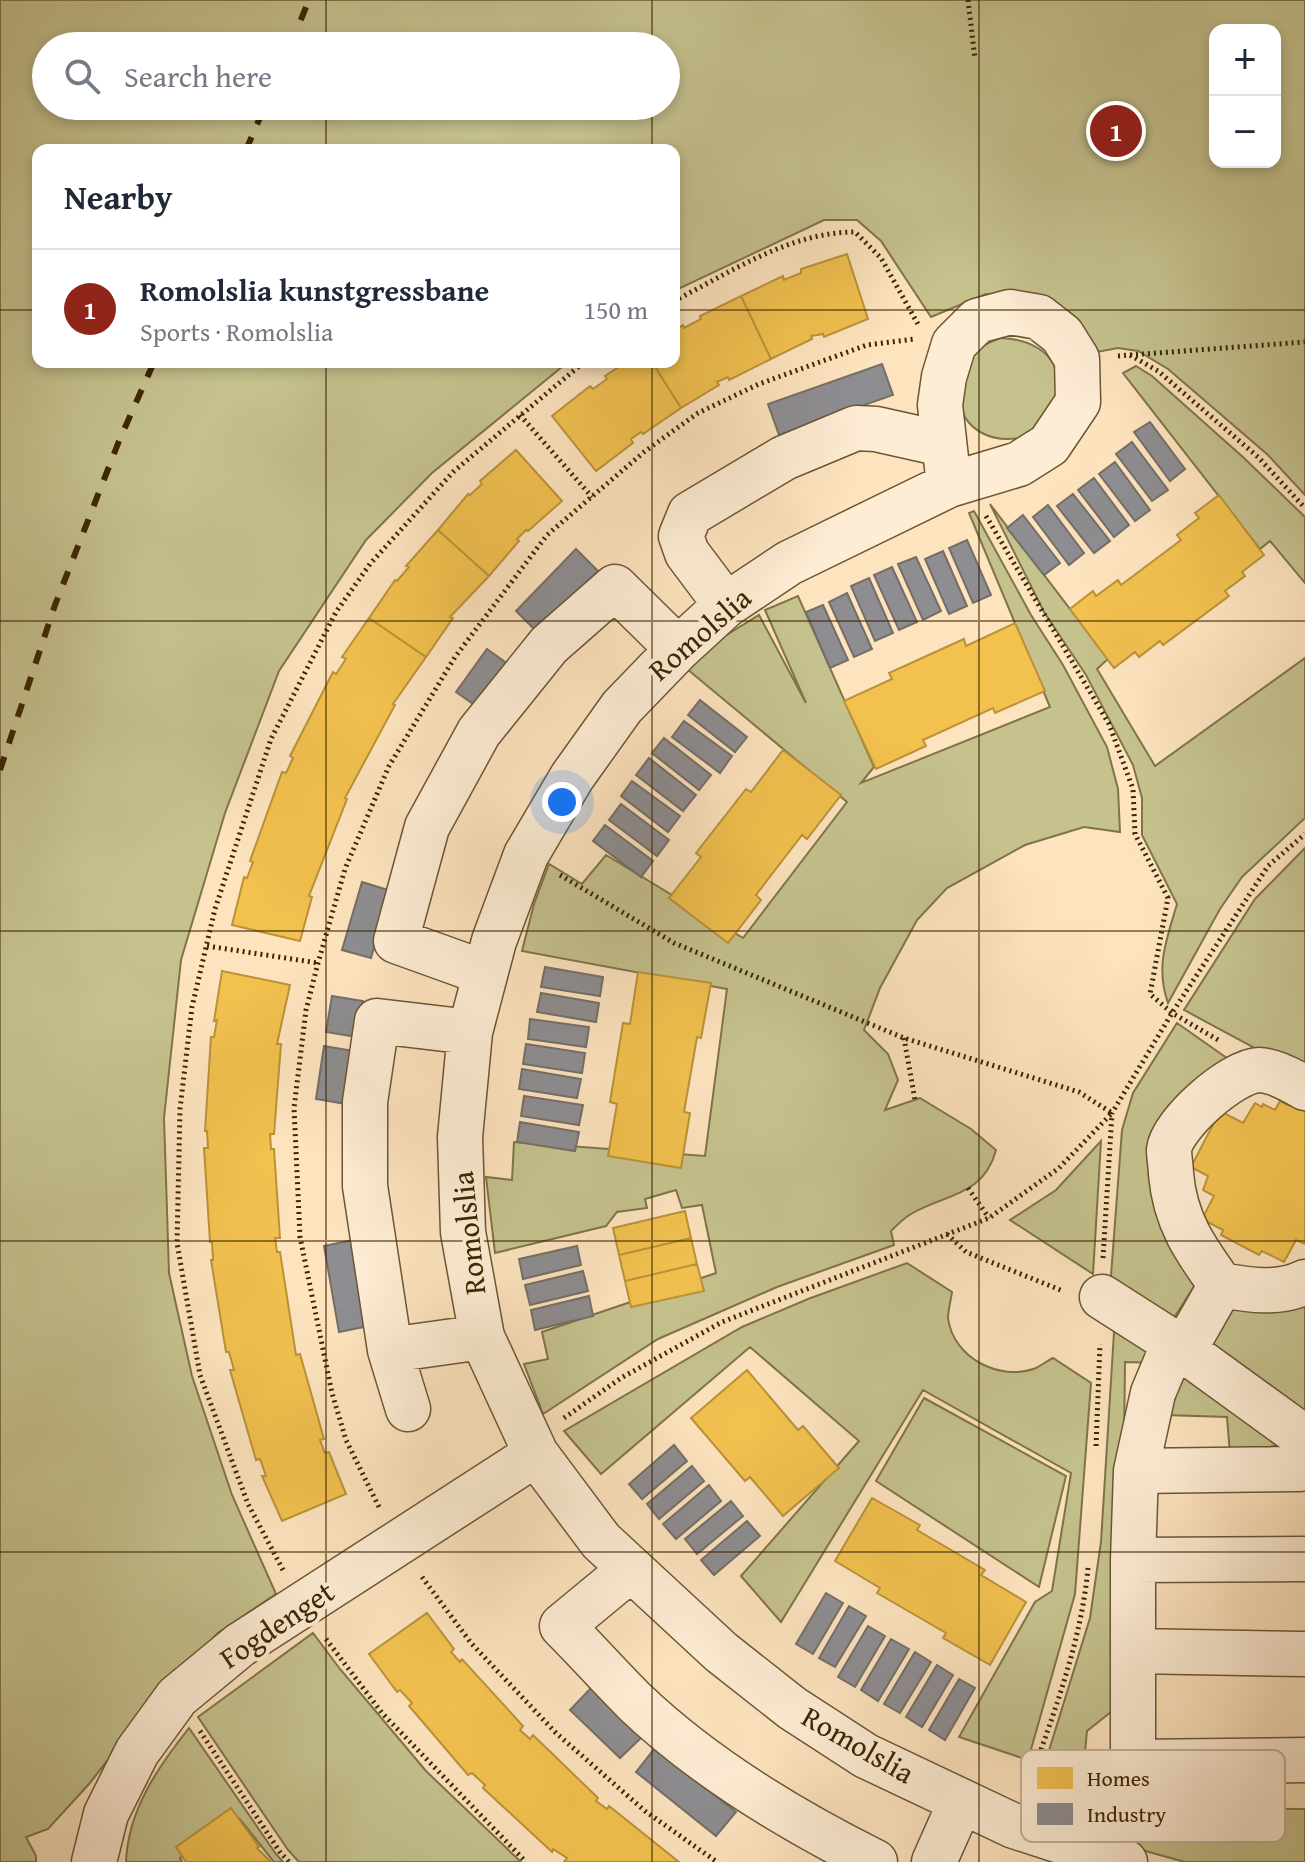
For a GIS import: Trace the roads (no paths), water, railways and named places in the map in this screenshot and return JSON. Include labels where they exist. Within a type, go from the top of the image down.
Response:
[{"type":"street","name":"Romolslia","points":[[955,469],[940,405],[954,344],[977,321],[1010,312],[1039,317],[1062,335],[1077,359],[1078,402],[1049,445],[1019,464],[955,469],[789,563],[726,605],[622,707],[572,777],[526,855],[494,941],[470,1032],[460,1137],[463,1232],[482,1337],[533,1447],[601,1541],[721,1652],[792,1708],[866,1756],[1021,1828]]},
{"type":"street","points":[[726,605],[687,553],[681,536],[690,514],[784,458],[856,428],[876,429],[955,469]]},
{"type":"street","points":[[485,973],[396,941],[427,827],[479,732],[549,645],[615,587],[678,649]]},
{"type":"street","points":[[408,1409],[390,1350],[365,1186],[365,1102],[377,1021],[470,1032]]},
{"type":"street","points":[[1305,1088],[1294,1081],[1258,1070],[1223,1084],[1202,1102],[1169,1147],[1178,1213],[1190,1242],[1221,1285],[1251,1291],[1305,1282]]},
{"type":"street","points":[[1133,1750],[1136,1471],[1153,1393],[1179,1347],[1221,1285]]},
{"type":"street","points":[[1102,1297],[1179,1347],[1305,1438]]},
{"type":"street","points":[[390,1350],[482,1337]]},
{"type":"street","name":"Fogdenget","points":[[94,1862],[106,1814],[131,1764],[177,1697],[240,1645],[398,1544],[533,1447]]},
{"type":"street","points":[[1136,1471],[1300,1469],[1305,1463]]},
{"type":"street","points":[[1133,1560],[1305,1559]]},
{"type":"street","points":[[631,1569],[562,1626],[637,1703],[722,1773],[820,1834],[875,1862]]},
{"type":"street","points":[[1133,1651],[1305,1654]]},
{"type":"street","points":[[1285,1760],[1305,1760]]},
{"type":"street","points":[[934,1862],[961,1801]]},
{"type":"street","name":"Romolslia","points":[[1063,1842],[1125,1862]]},
{"type":"railway","points":[[296,32],[309,0]]},
{"type":"railway","points":[[249,144],[259,120]]},
{"type":"railway","points":[[0,770],[55,605],[119,441],[151,368]]},
{"type":"place","name":"Romolslia kunstgressbane","points":[[1116,131]]}]
